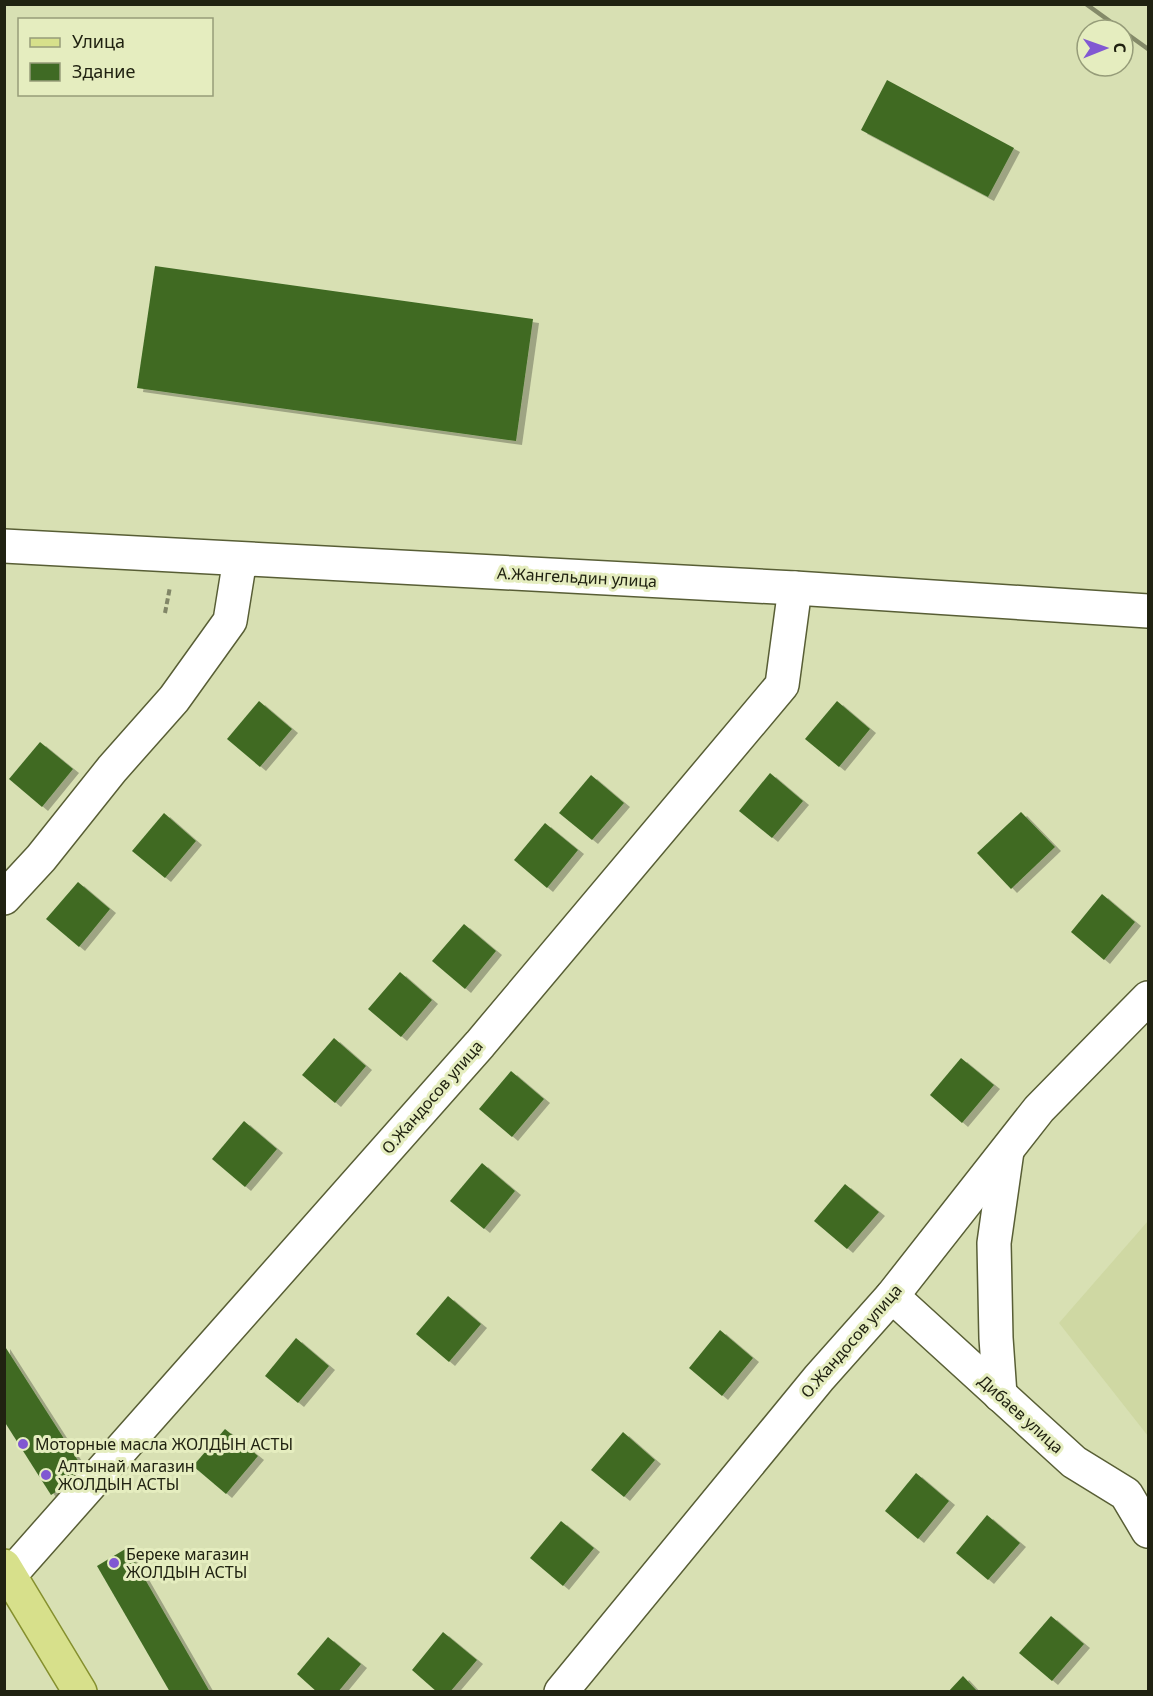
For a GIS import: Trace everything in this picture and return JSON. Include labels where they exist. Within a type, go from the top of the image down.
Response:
[{"type":"main road","name":"О.Жандосов улица","points":[[7,1571],[80,1692]]},
{"type":"street","name":"А.Жангельдин улица","points":[[4,546],[795,588],[1149,611]]},
{"type":"street","points":[[4,898],[41,858],[112,769],[174,699],[230,621],[240,559]]},
{"type":"street","name":"О.Жандосов улица","points":[[7,1571],[480,1044],[782,685],[795,588]]},
{"type":"street","name":"О.Жандосов улица","points":[[565,1690],[819,1378],[891,1296],[1039,1109],[1149,998]]},
{"type":"street","points":[[1000,1395],[994,1242],[1007,1149]]},
{"type":"street","name":"Дибаев улица","points":[[891,1296],[1074,1462],[1126,1494],[1149,1531]]},
{"type":"shaded area","points":[[1148,1221],[1148,1436],[1059,1323]]},
{"type":"building","points":[[887,80],[1014,148],[988,197],[861,130]]},
{"type":"building","points":[[155,266],[533,319],[516,441],[137,388]]},
{"type":"building","points":[[259,701],[292,729],[260,767],[227,739]]},
{"type":"building","points":[[837,701],[870,729],[839,767],[805,739]]},
{"type":"building","points":[[40,742],[73,769],[42,807],[9,779]]},
{"type":"building","points":[[770,773],[803,801],[772,838],[739,811]]},
{"type":"building","points":[[591,775],[624,803],[592,840],[559,813]]},
{"type":"building","points":[[1021,812],[1055,847],[1011,889],[977,853]]},
{"type":"building","points":[[164,813],[196,841],[165,878],[132,851]]},
{"type":"building","points":[[545,823],[578,850],[547,888],[514,860]]},
{"type":"building","points":[[78,882],[110,909],[79,947],[46,919]]},
{"type":"building","points":[[1102,894],[1135,922],[1104,960],[1071,932]]},
{"type":"building","points":[[464,924],[496,951],[465,989],[432,961]]},
{"type":"building","points":[[400,972],[432,1000],[401,1037],[368,1009]]},
{"type":"building","points":[[334,1038],[366,1066],[335,1103],[302,1075]]},
{"type":"building","points":[[961,1058],[994,1085],[962,1123],[930,1095]]},
{"type":"building","points":[[511,1071],[544,1099],[512,1137],[479,1109]]},
{"type":"building","points":[[244,1121],[277,1149],[245,1187],[212,1159]]},
{"type":"building","points":[[482,1163],[515,1191],[484,1229],[450,1201]]},
{"type":"building","points":[[845,1184],[879,1212],[847,1249],[814,1221]]},
{"type":"building","points":[[448,1296],[481,1324],[449,1362],[416,1334]]},
{"type":"building","points":[[720,1330],[753,1358],[722,1396],[689,1368]]},
{"type":"building","points":[[296,1338],[329,1366],[298,1403],[265,1376]]},
{"type":"building","points":[[4,1345],[86,1473],[51,1495],[4,1421]]},
{"type":"building","points":[[225,1429],[258,1456],[226,1494],[193,1466]]},
{"type":"building","points":[[623,1432],[655,1460],[624,1497],[591,1470]]},
{"type":"building","points":[[916,1473],[949,1501],[918,1539],[885,1511]]},
{"type":"building","points":[[987,1515],[1020,1543],[988,1580],[956,1553]]},
{"type":"building","points":[[561,1521],[594,1548],[563,1586],[530,1558]]},
{"type":"building","points":[[127,1548],[210,1692],[170,1692],[97,1566]]},
{"type":"building","points":[[1051,1616],[1084,1644],[1052,1681],[1019,1653]]},
{"type":"building","points":[[443,1632],[477,1660],[450,1692],[437,1692],[412,1670]]},
{"type":"building","points":[[328,1637],[361,1664],[338,1692],[317,1692],[297,1674]]},
{"type":"building","points":[[963,1676],[978,1692],[948,1692]]},
{"type":"railway","points":[[1086,4],[1105,18]]},
{"type":"railway","points":[[1135,40],[1148,49]]},
{"type":"place","name":"Моторные масла ЖОЛДЫН АСТЫ","points":[[23,1444]]},
{"type":"place","name":"Алтынай магазин ЖОЛДЫН АСТЫ","points":[[46,1475]]},
{"type":"place","name":"Береке магазин ЖОЛДЫН АСТЫ","points":[[114,1563]]}]
